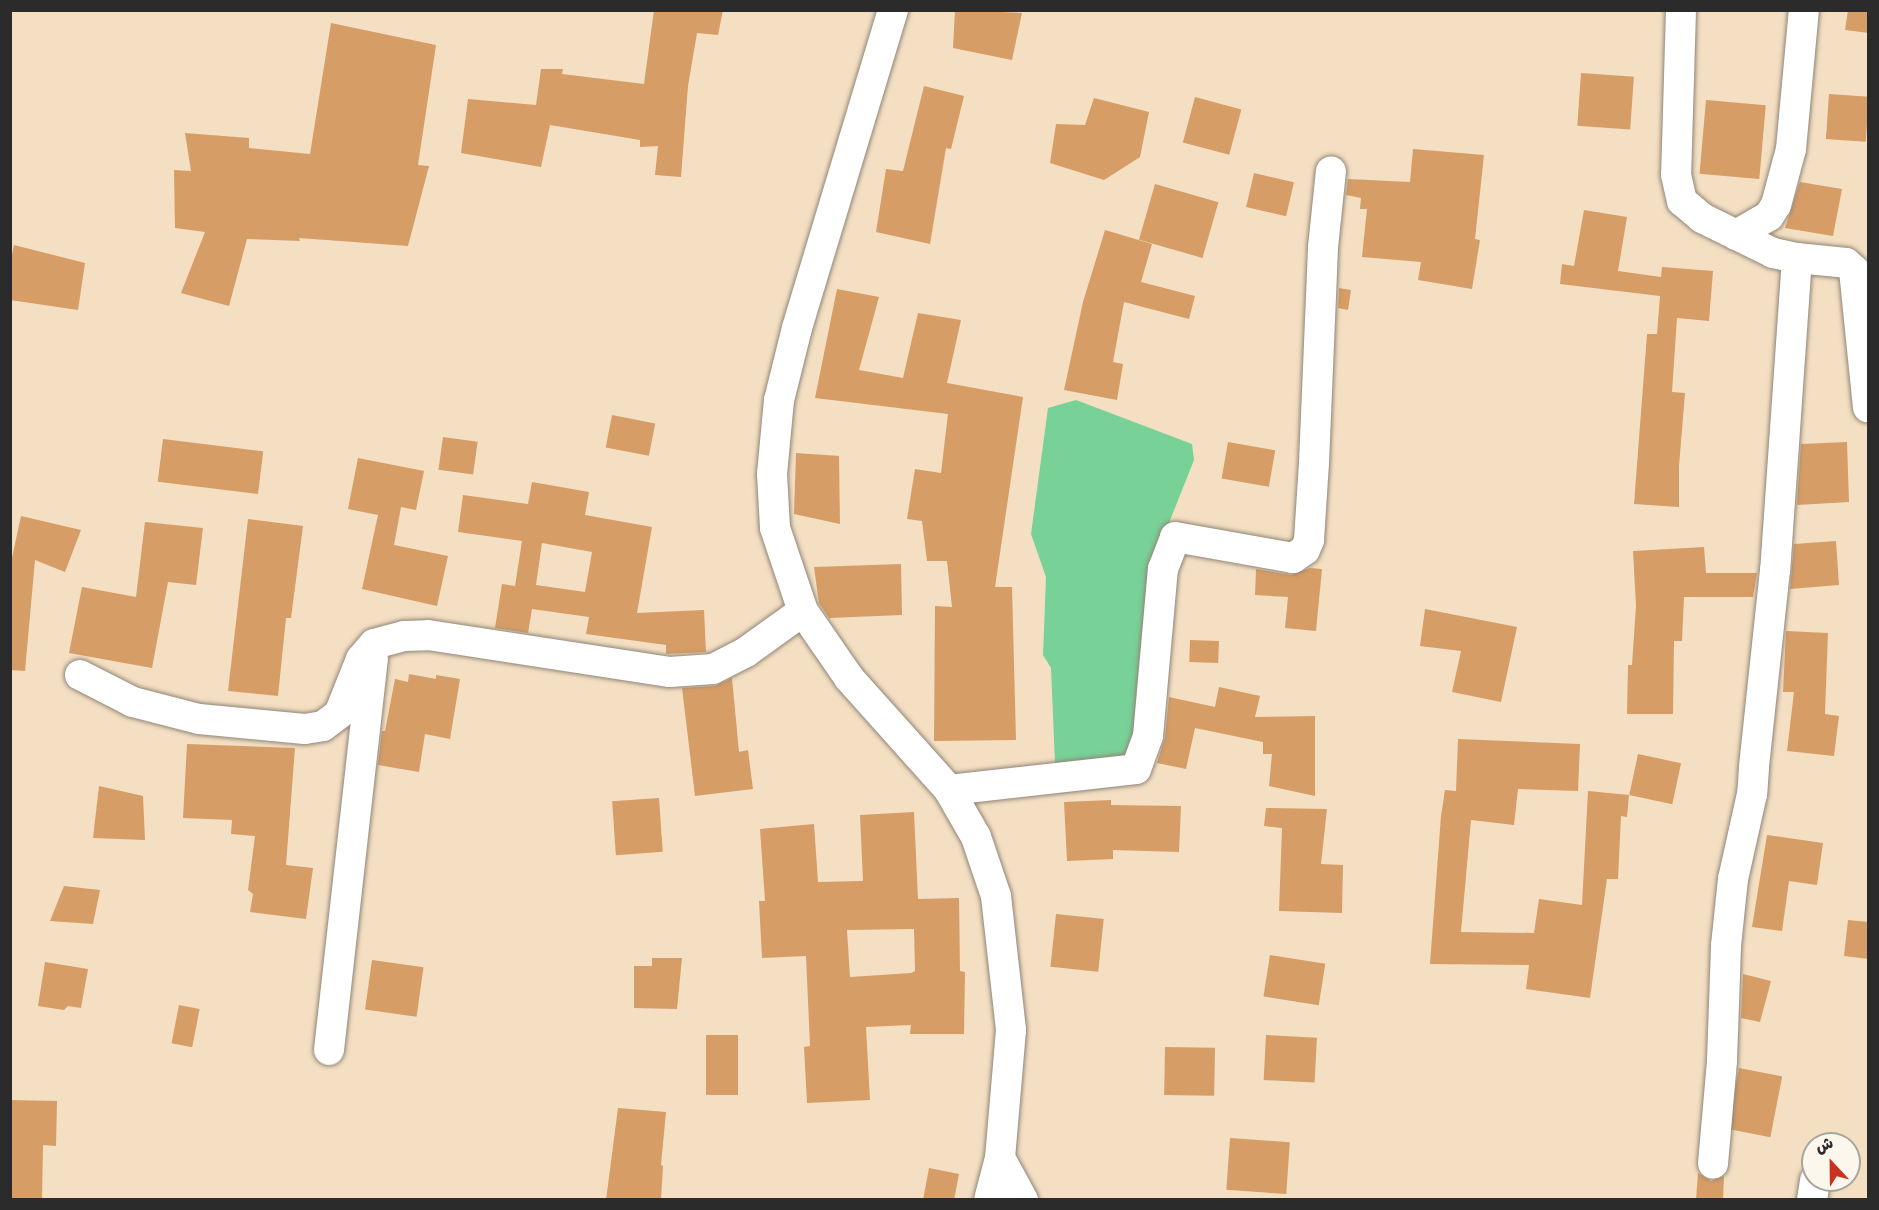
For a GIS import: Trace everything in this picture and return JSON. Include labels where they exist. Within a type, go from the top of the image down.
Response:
[{"type":"street","points":[[893,10],[797,328],[779,400],[772,474],[775,528],[803,610],[849,678],[949,790],[976,837],[996,896],[1011,1030],[1000,1158],[989,1200]]},
{"type":"street","points":[[1681,10],[1676,175],[1682,201],[1702,218],[1773,253],[1846,263],[1854,270],[1869,407]]},
{"type":"street","points":[[1736,235],[1769,216],[1776,205],[1791,149],[1804,10]]},
{"type":"street","points":[[949,790],[1136,769],[1148,736],[1163,569],[1175,537],[1293,558],[1305,550],[1314,463],[1323,247],[1331,171]]},
{"type":"street","points":[[1713,1164],[1722,1061],[1726,946],[1733,879],[1753,785],[1775,570],[1797,258]]},
{"type":"street","points":[[80,675],[133,702],[199,719],[304,729],[323,726],[339,714],[361,659],[374,644],[404,636],[428,635],[670,672],[713,669],[746,652],[803,610]]},
{"type":"street","points":[[329,1050],[374,644]]},
{"type":"street","points":[[1000,1158],[1023,1200]]},
{"type":"green space","points":[[1076,400],[1192,444],[1194,460],[1163,538],[1132,760],[1055,764],[1051,668],[1043,655],[1046,577],[1031,534],[1048,408]]},
{"type":"building","points":[[654,10],[723,10],[718,35],[697,33],[688,86],[681,177],[655,175],[658,146],[640,147],[640,140],[550,125],[541,167],[461,153],[468,99],[536,105],[541,69],[563,69],[562,74],[644,84]]},
{"type":"building","points":[[955,10],[1022,13],[1012,60],[953,48]]},
{"type":"building","points":[[1848,10],[1869,10],[1869,33],[1845,30]]},
{"type":"building","points":[[331,23],[436,45],[418,165],[429,166],[408,246],[299,238],[300,241],[247,239],[229,306],[181,293],[205,232],[175,228],[174,170],[191,171],[185,133],[249,138],[249,148],[310,154]]},
{"type":"building","points":[[1581,73],[1634,77],[1630,130],[1577,126]]},
{"type":"building","points":[[924,86],[964,96],[951,149],[946,148],[930,244],[876,232],[886,169],[903,171]]},
{"type":"building","points":[[1829,94],[1868,97],[1866,142],[1826,139]]},
{"type":"building","points":[[1195,97],[1241,109],[1229,155],[1183,142]]},
{"type":"building","points":[[1094,98],[1149,112],[1140,157],[1104,180],[1050,163],[1056,124],[1085,125]]},
{"type":"building","points":[[1706,100],[1766,105],[1759,179],[1700,174]]},
{"type":"building","points":[[1413,149],[1484,155],[1475,239],[1480,240],[1472,289],[1418,280],[1421,262],[1362,257],[1367,209],[1360,209],[1361,198],[1346,195],[1348,179],[1410,182]]},
{"type":"building","points":[[1254,173],[1294,182],[1286,216],[1246,207]]},
{"type":"building","points":[[1800,182],[1842,189],[1833,236],[1785,228]]},
{"type":"building","points":[[1155,184],[1218,202],[1202,258],[1139,240]]},
{"type":"building","points":[[1584,210],[1627,217],[1618,271],[1661,277],[1662,267],[1713,271],[1709,321],[1677,318],[1672,392],[1685,393],[1679,466],[1679,507],[1634,504],[1647,334],[1657,334],[1660,296],[1560,284],[1562,264],[1574,266]]},
{"type":"building","points":[[1105,230],[1152,244],[1141,282],[1195,296],[1189,319],[1124,302],[1113,362],[1123,364],[1117,400],[1064,390],[1083,302]]},
{"type":"building","points":[[14,245],[85,263],[78,310],[10,300],[10,264]]},
{"type":"building","points":[[1339,288],[1351,290],[1348,310],[1338,308]]},
{"type":"building","points":[[837,289],[879,297],[859,370],[903,378],[918,313],[961,320],[947,383],[1023,397],[995,587],[1012,587],[1016,740],[934,741],[935,606],[952,607],[947,561],[927,561],[922,521],[907,519],[915,469],[941,473],[948,414],[815,398]]},
{"type":"building","points":[[612,415],[655,423],[649,456],[606,447]]},
{"type":"building","points":[[443,437],[478,442],[473,475],[438,470]]},
{"type":"building","points":[[163,439],[263,451],[258,494],[158,482]]},
{"type":"building","points":[[1228,442],[1275,450],[1269,487],[1222,478]]},
{"type":"building","points":[[1847,442],[1849,502],[1797,505],[1801,444]]},
{"type":"building","points":[[796,453],[839,456],[840,524],[794,514]]},
{"type":"building","points":[[358,458],[424,471],[416,510],[401,507],[394,545],[448,556],[437,606],[362,589],[378,515],[348,509]]},
{"type":"building","points":[[532,482],[589,492],[585,515],[652,527],[637,613],[704,610],[706,652],[666,654],[666,645],[586,634],[589,617],[532,609],[528,633],[495,628],[502,584],[515,586],[522,541],[458,532],[463,495],[528,504]],"holes":[[[542,543],[592,552],[585,592],[536,585]]]},
{"type":"building","points":[[21,516],[81,530],[65,572],[35,560],[25,671],[10,670],[10,567]]},
{"type":"building","points":[[248,519],[303,526],[291,618],[286,618],[278,696],[228,691]]},
{"type":"building","points":[[145,522],[203,528],[196,585],[168,582],[152,668],[69,653],[82,587],[136,597]]},
{"type":"building","points":[[1836,541],[1839,585],[1790,589],[1794,544]]},
{"type":"building","points":[[1704,547],[1706,573],[1757,573],[1753,597],[1684,597],[1682,641],[1674,641],[1673,714],[1627,714],[1628,665],[1632,665],[1636,606],[1633,551]]},
{"type":"building","points":[[901,564],[902,615],[829,618],[819,603],[814,567]]},
{"type":"building","points":[[1310,568],[1322,569],[1316,631],[1285,628],[1288,597],[1255,595],[1256,569],[1291,575]]},
{"type":"building","points":[[1425,609],[1517,627],[1501,702],[1452,692],[1461,651],[1420,646]]},
{"type":"building","points":[[1786,631],[1828,633],[1825,714],[1839,716],[1834,756],[1787,751],[1794,692],[1783,692]]},
{"type":"building","points":[[1190,640],[1219,641],[1218,663],[1189,662]]},
{"type":"building","points":[[409,674],[436,679],[436,675],[460,679],[450,739],[425,734],[419,772],[378,765],[382,731],[385,731],[395,679],[408,682]]},
{"type":"building","points":[[732,678],[739,752],[748,750],[753,789],[695,796],[682,688],[715,686]]},
{"type":"building","points":[[1219,687],[1260,696],[1255,717],[1315,716],[1315,796],[1269,786],[1272,754],[1263,754],[1263,742],[1195,728],[1186,769],[1157,763],[1165,738],[1169,697],[1215,707]]},
{"type":"building","points":[[1458,739],[1580,744],[1578,791],[1518,789],[1514,825],[1471,820],[1461,932],[1534,933],[1539,899],[1582,905],[1588,791],[1629,795],[1627,817],[1621,816],[1618,879],[1607,879],[1590,998],[1526,989],[1529,965],[1430,964],[1441,816],[1445,790],[1456,791]]},
{"type":"building","points":[[187,744],[295,748],[286,865],[313,868],[306,919],[250,912],[253,894],[248,890],[255,836],[231,834],[232,820],[183,818]]},
{"type":"building","points":[[1638,754],[1681,763],[1672,804],[1629,795]]},
{"type":"building","points":[[99,786],[143,796],[145,840],[93,838]]},
{"type":"building","points":[[659,798],[663,852],[616,855],[612,801]]},
{"type":"building","points":[[1111,800],[1111,805],[1181,806],[1179,852],[1113,850],[1113,859],[1067,861],[1064,802]]},
{"type":"building","points":[[1266,808],[1327,809],[1321,864],[1343,865],[1342,913],[1279,911],[1282,828],[1264,826]]},
{"type":"building","points":[[914,812],[918,899],[959,898],[960,971],[965,972],[964,1034],[910,1034],[911,1025],[866,1027],[870,1100],[807,1103],[804,1047],[810,1046],[806,956],[762,958],[759,901],[765,901],[760,829],[814,824],[818,882],[863,881],[860,815]],"holes":[[[914,929],[915,971],[850,977],[847,930]]]},
{"type":"building","points":[[1767,835],[1823,843],[1817,885],[1789,881],[1782,931],[1752,927]]},
{"type":"building","points":[[64,886],[100,890],[93,924],[50,921]]},
{"type":"building","points":[[1056,914],[1104,919],[1098,972],[1050,967]]},
{"type":"building","points":[[1848,920],[1869,922],[1869,959],[1844,956]]},
{"type":"building","points":[[1270,955],[1325,964],[1319,1005],[1263,996]]},
{"type":"building","points":[[652,958],[682,958],[677,1009],[634,1008],[634,966],[652,966]]},
{"type":"building","points":[[372,960],[423,967],[417,1017],[365,1010]]},
{"type":"building","points":[[45,962],[88,969],[81,1008],[68,1006],[64,1010],[38,1006]]},
{"type":"building","points":[[1743,974],[1771,981],[1760,1022],[1741,1018]]},
{"type":"building","points":[[179,1005],[200,1009],[192,1047],[172,1043]]},
{"type":"building","points":[[706,1035],[738,1035],[738,1095],[706,1095]]},
{"type":"building","points":[[1266,1035],[1317,1038],[1315,1083],[1264,1080]]},
{"type":"building","points":[[1165,1047],[1215,1048],[1214,1096],[1164,1095]]},
{"type":"building","points":[[1739,1068],[1782,1076],[1770,1137],[1727,1129]]},
{"type":"building","points":[[10,1100],[57,1101],[56,1146],[43,1145],[42,1200],[10,1200]]},
{"type":"building","points":[[618,1108],[666,1112],[661,1165],[663,1166],[661,1200],[606,1200]]},
{"type":"building","points":[[1230,1138],[1290,1142],[1286,1194],[1226,1190]]},
{"type":"building","points":[[929,1168],[959,1174],[954,1200],[923,1200]]},
{"type":"building","points":[[1698,1173],[1711,1181],[1724,1176],[1723,1200],[1696,1200]]}]
